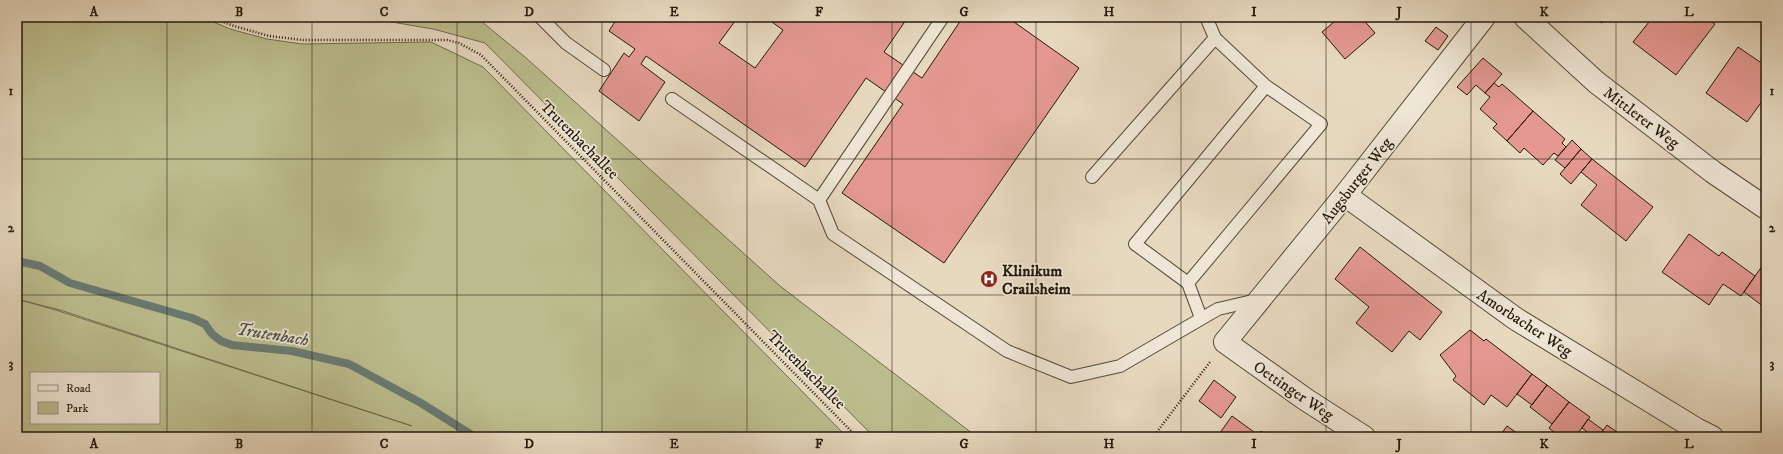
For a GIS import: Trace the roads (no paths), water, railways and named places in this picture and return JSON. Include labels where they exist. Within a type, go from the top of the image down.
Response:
[{"type":"street","name":"Augsburger Weg","points":[[1225,342],[1345,195],[1484,17]]},
{"type":"street","name":"Mittlerer Weg","points":[[1525,17],[1596,82],[1713,172],[1766,208]]},
{"type":"street","name":"Amorbacher Weg","points":[[1345,195],[1516,319],[1712,437]]},
{"type":"street","name":"Oettinger Weg","points":[[1225,342],[1305,399],[1364,437]]},
{"type":"lane","points":[[540,17],[566,43],[604,70]]},
{"type":"lane","points":[[819,200],[943,17]]},
{"type":"lane","points":[[1188,283],[1321,124],[1266,86],[1215,38],[1206,17]]},
{"type":"lane","points":[[1092,177],[1215,38]]},
{"type":"lane","points":[[1202,318],[1188,283],[1135,244],[1266,86]]},
{"type":"lane","points":[[672,99],[819,200],[833,234],[1007,351],[1071,377],[1120,366],[1218,308],[1260,299]]},
{"type":"waterway","name":"Trutenbach","points":[[17,261],[40,266],[70,283],[192,318],[205,324],[212,334],[221,341],[232,345],[292,351],[349,364],[421,403],[475,437]]},
{"type":"place","name":"Klinikum Crailsheim","points":[[989,279]]}]
